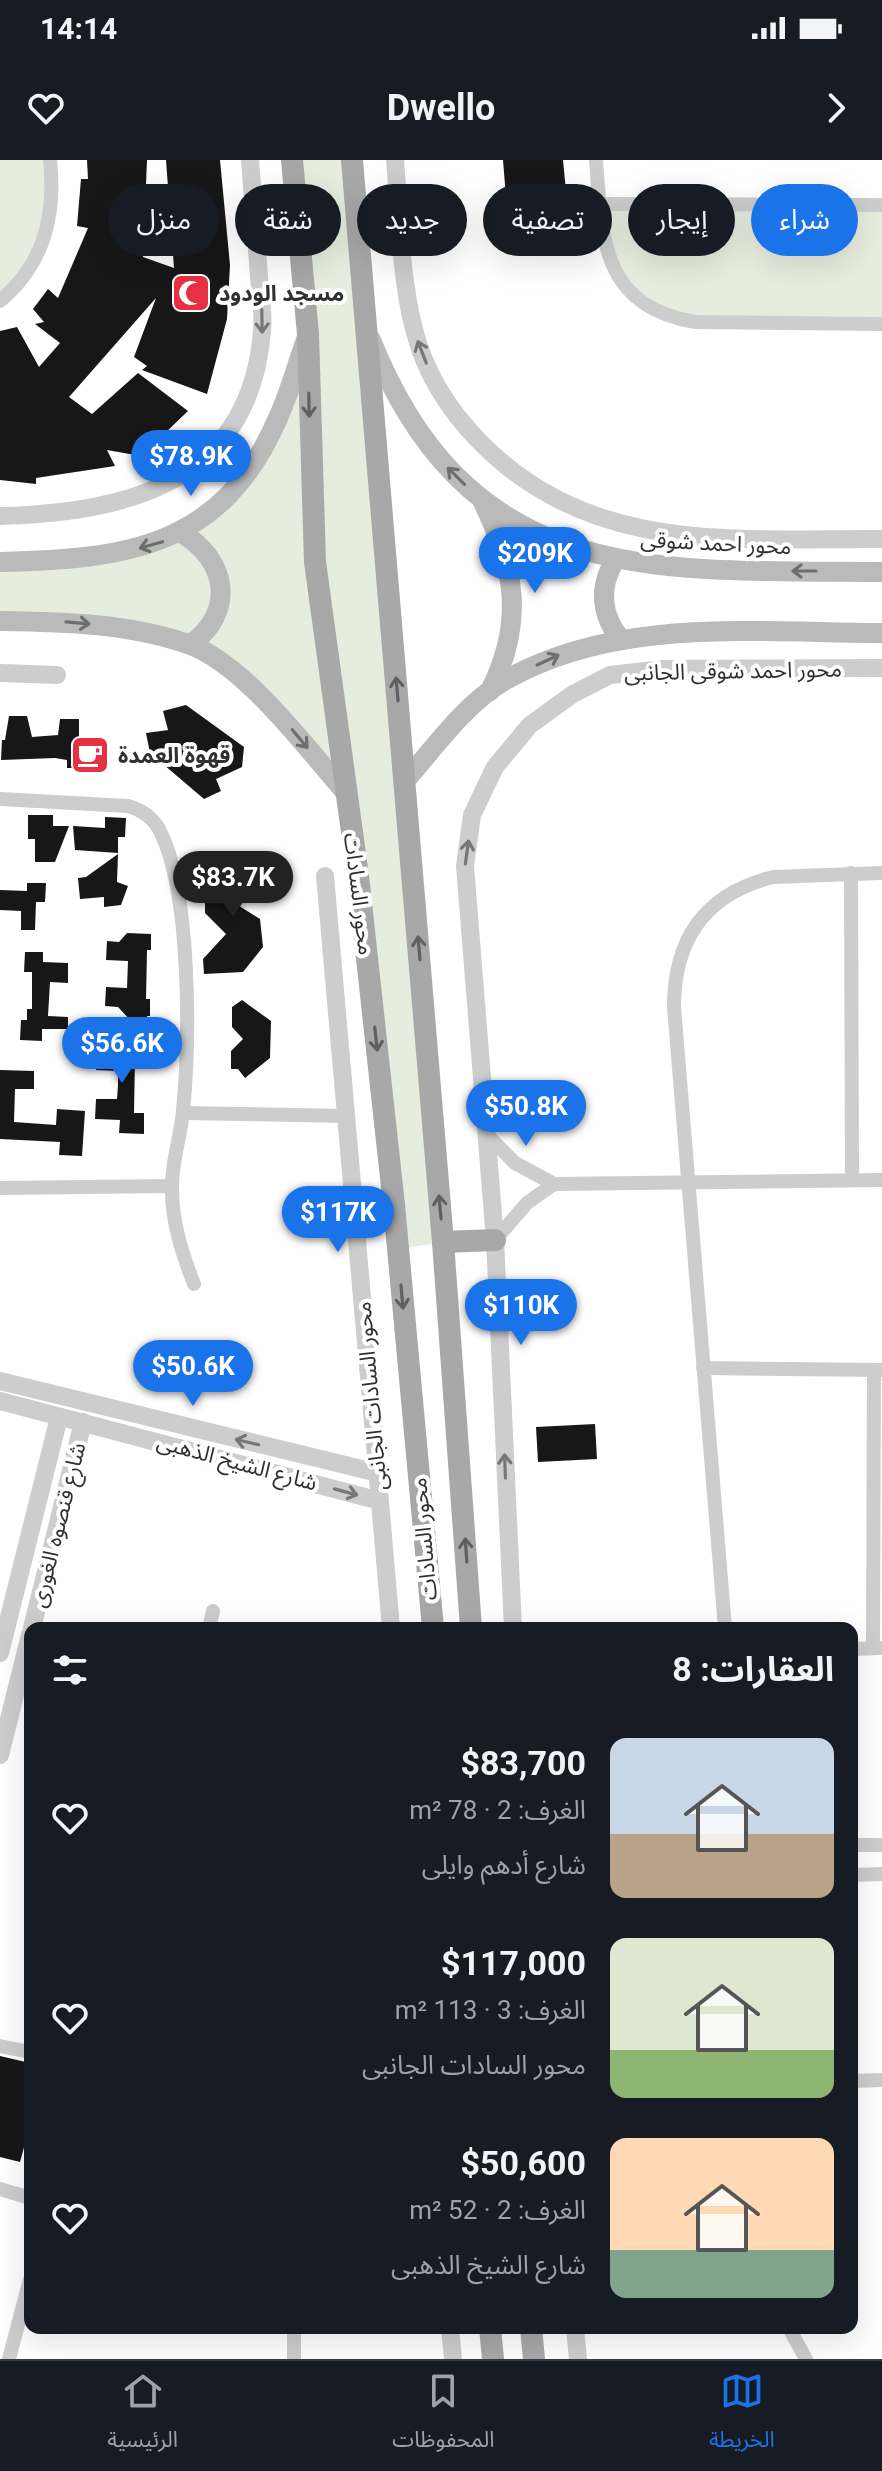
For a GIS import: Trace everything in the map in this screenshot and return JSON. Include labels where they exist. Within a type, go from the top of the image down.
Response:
[{"type":"main road","name":"محور السادات","points":[[292,160],[308,334],[315,562],[347,794],[394,1205],[432,1622]]},
{"type":"main road","name":"محور السادات","points":[[352,160],[443,1242],[471,1622]]},
{"type":"main road","name":"محور احمد شوقى","points":[[367,331],[408,417],[442,461],[482,500],[531,532],[615,560],[707,571],[882,572]]},
{"type":"main road","points":[[0,562],[92,558],[145,547],[180,532],[222,499],[253,462],[278,420],[308,334]]},
{"type":"main road","points":[[482,500],[507,558],[513,597],[508,646],[490,691]]},
{"type":"main road","points":[[180,532],[205,549],[220,582],[215,618],[190,645]]},
{"type":"main road","points":[[615,560],[604,583],[604,608],[621,640]]},
{"type":"main road","points":[[0,621],[114,627],[190,645],[219,663],[267,703],[347,794]]},
{"type":"main road","points":[[405,781],[454,725],[490,691],[560,655],[621,640],[675,633],[882,633]]},
{"type":"main road","points":[[355,1209],[394,1205]]},
{"type":"main road","points":[[443,1242],[495,1240]]},
{"type":"main road","points":[[491,2334],[493,2359]]},
{"type":"main road","points":[[532,2334],[534,2359]]},
{"type":"street","points":[[0,301],[31,268],[42,246],[51,217],[50,160]]},
{"type":"street","points":[[0,516],[105,507],[168,483],[196,465],[220,443],[237,417],[259,358],[263,327],[250,160]]},
{"type":"street","points":[[395,160],[406,281],[414,331],[432,377],[459,420],[504,466],[541,493],[581,512],[632,528],[684,537],[882,539]]},
{"type":"street","points":[[596,160],[598,184]]},
{"type":"street","points":[[612,204],[882,205]]},
{"type":"street","points":[[608,256],[616,275],[640,301],[671,318],[695,322],[882,324]]},
{"type":"street","name":"محور احمد شوقى الجانبى","points":[[484,1133],[465,866],[472,815],[495,767],[530,725],[573,694],[610,675],[663,669],[882,668]]},
{"type":"street","points":[[0,673],[57,675]]},
{"type":"street","points":[[0,799],[128,806],[140,810],[160,829],[168,851],[180,915],[186,979],[183,1113],[171,1186],[174,1219],[194,1284]]},
{"type":"street","points":[[851,873],[852,1180]]},
{"type":"street","points":[[724,1622],[674,1007],[676,968],[687,934],[713,908],[756,881],[882,873]]},
{"type":"street","name":"محور السادات الجانبى","points":[[325,876],[390,1622]]},
{"type":"street","points":[[183,1113],[347,1116]]},
{"type":"street","points":[[484,1133],[515,1163],[554,1184],[882,1180]]},
{"type":"street","points":[[484,1133],[495,1240],[513,1622]]},
{"type":"street","points":[[495,1240],[527,1203],[554,1184]]},
{"type":"street","points":[[0,1188],[171,1186]]},
{"type":"street","points":[[703,1368],[878,1370],[877,1648]]},
{"type":"street","name":"شارع الشيخ الذهبى","points":[[0,1381],[378,1473]]},
{"type":"street","name":"شارع الشيخ الذهبى","points":[[0,1401],[380,1501]]},
{"type":"street","name":"شارع قنصوه الغورى","points":[[0,1653],[59,1417]]},
{"type":"street","name":"شارع قنصوه الغورى","points":[[33,1622],[83,1422]]},
{"type":"street","points":[[210,1622],[213,1611]]},
{"type":"street","name":"شارع قنصوه الغورى","points":[[0,1755],[24,1671]]},
{"type":"street","points":[[858,1845],[882,1845]]},
{"type":"street","points":[[858,1875],[882,1874]]},
{"type":"street","points":[[0,2046],[24,2051]]},
{"type":"street","points":[[858,2081],[882,2080]]},
{"type":"street","points":[[0,2189],[24,2196]]},
{"type":"street","points":[[9,2359],[24,2302]]},
{"type":"street","points":[[294,2334],[294,2359]]},
{"type":"street","points":[[451,2334],[453,2359]]},
{"type":"street","points":[[576,2334],[578,2359]]},
{"type":"street","points":[[792,2334],[806,2359]]},
{"type":"green space","points":[[0,160],[50,160],[42,246],[0,301]]},
{"type":"green space","points":[[292,160],[352,160],[357,256],[360,256],[443,1242],[398,1249],[347,794],[314,757],[190,645],[0,621],[0,562],[145,547],[238,481],[308,334],[301,256],[341,256],[341,184],[294,184]]},
{"type":"green space","points":[[612,205],[628,205],[628,256],[735,256],[735,205],[751,205],[751,256],[858,256],[858,205],[882,205],[882,324],[695,322],[631,293],[608,256],[612,256]]},
{"type":"building","points":[[87,160],[147,160],[146,184],[108,184],[108,256],[143,256],[174,268],[173,256],[219,256],[219,184],[168,184],[166,160],[220,160],[230,265],[227,319],[207,394],[142,370],[147,366],[134,357],[156,298],[69,397],[92,414],[138,373],[188,411],[141,456],[107,450],[115,466],[36,478],[36,484],[0,480],[0,331],[17,327],[39,367],[60,343],[35,324],[44,322],[33,309],[48,289],[58,298],[88,228],[77,226],[81,179],[88,179]]},
{"type":"building","points":[[503,160],[563,160],[565,184],[505,184]]},
{"type":"building","points":[[186,705],[244,747],[242,767],[216,779],[221,791],[204,799],[150,753],[146,733],[168,730],[163,711]]},
{"type":"building","points":[[9,716],[27,716],[32,737],[58,735],[60,719],[79,719],[79,742],[94,742],[94,768],[67,768],[67,760],[55,758],[1,760],[2,740],[5,740]]},
{"type":"building","points":[[28,815],[53,815],[53,826],[69,826],[55,862],[35,862],[35,839],[28,839]]},
{"type":"building","points":[[105,817],[126,818],[125,837],[118,837],[118,853],[75,850],[73,826],[105,828]]},
{"type":"building","points":[[118,854],[117,882],[128,886],[121,905],[104,907],[104,897],[80,899],[78,878],[86,877]]},
{"type":"building","points":[[224,861],[260,865],[263,878],[236,904],[260,919],[263,947],[243,972],[204,974],[203,959],[226,934],[205,913],[205,878],[214,879],[224,870]]},
{"type":"building","points":[[27,883],[46,883],[45,902],[36,902],[35,930],[21,930],[21,911],[0,910],[0,890],[27,891]]},
{"type":"building","points":[[127,933],[151,934],[151,950],[147,950],[146,999],[150,999],[150,1016],[147,1016],[146,1037],[118,1007],[105,1006],[106,987],[127,988],[128,961],[106,960],[107,941],[119,942]]},
{"type":"building","points":[[25,952],[43,952],[43,962],[68,963],[68,983],[50,982],[48,1016],[68,1017],[68,1029],[42,1029],[42,1041],[20,1040],[21,1020],[27,1020],[27,1009],[32,1009],[32,972],[24,972]]},
{"type":"building","points":[[242,1000],[271,1021],[270,1058],[245,1078],[238,1069],[231,1069],[231,1051],[243,1039],[232,1027],[232,1007]]},
{"type":"building","points":[[122,1037],[146,1038],[145,1059],[135,1058],[134,1113],[144,1113],[144,1134],[119,1133],[120,1120],[95,1119],[96,1099],[117,1099],[118,1085],[118,1071],[96,1070],[97,1050],[121,1050]]},
{"type":"building","points":[[0,1070],[34,1071],[34,1089],[15,1089],[14,1122],[56,1125],[57,1109],[85,1111],[82,1156],[59,1155],[60,1142],[0,1139]]},
{"type":"building","points":[[595,1424],[597,1459],[538,1462],[536,1427]]},
{"type":"building","points":[[0,2056],[24,2062],[24,2147],[20,2162],[0,2157]]},
{"type":"place","name":"مسجد الودود","points":[[191,293]]},
{"type":"place","name":"قهوة العمدة","points":[[90,755]]}]
